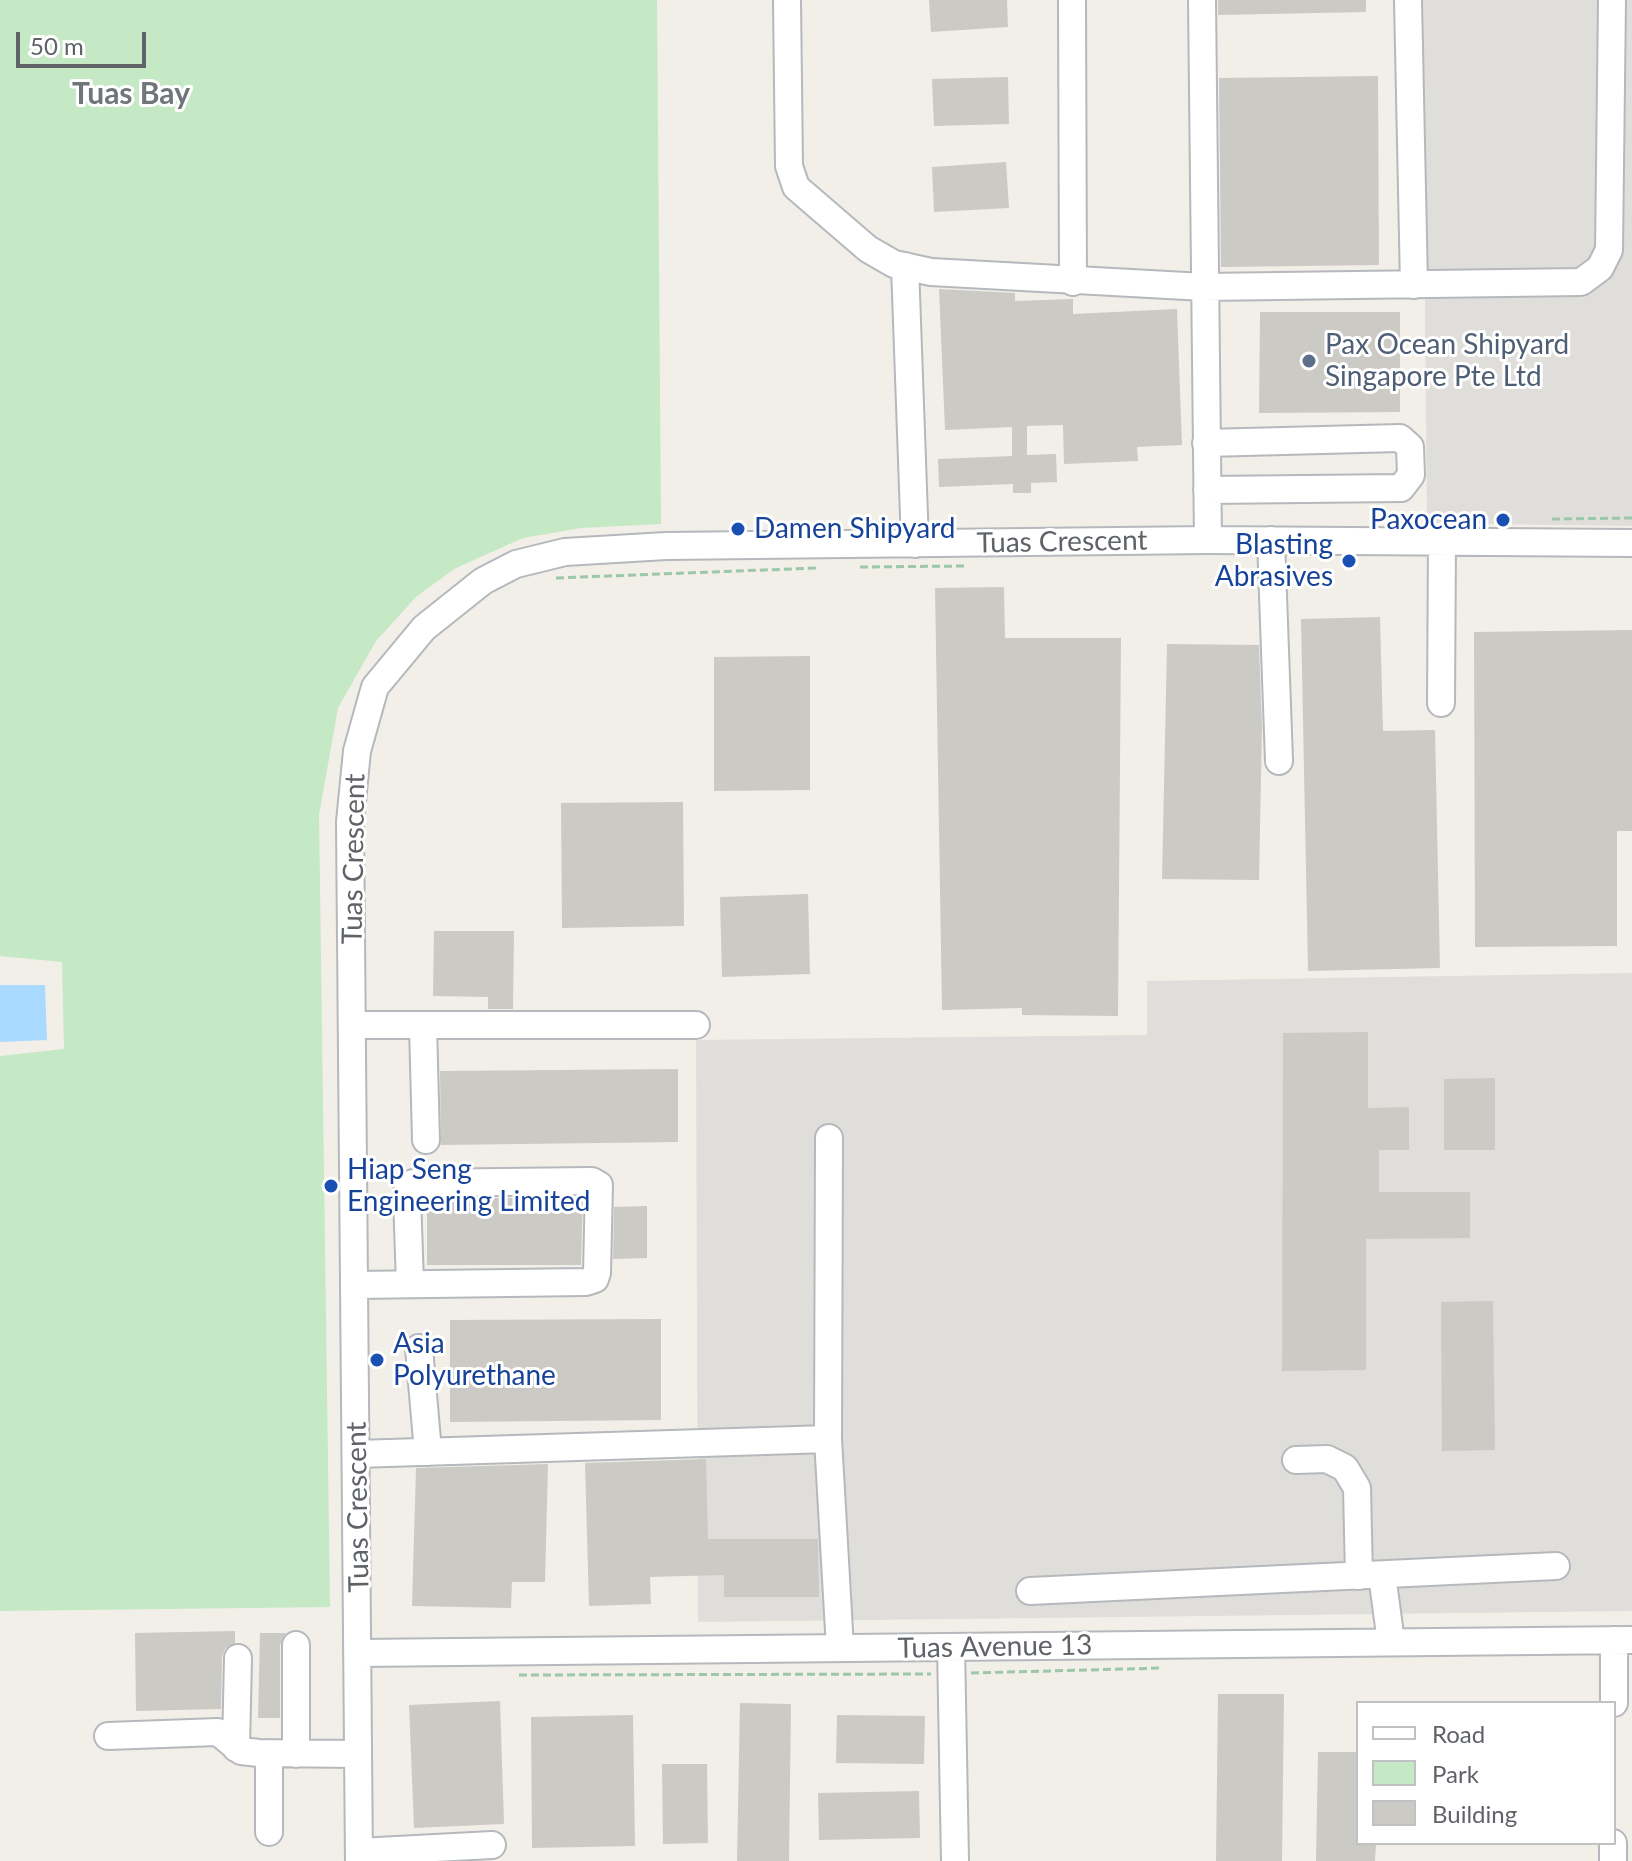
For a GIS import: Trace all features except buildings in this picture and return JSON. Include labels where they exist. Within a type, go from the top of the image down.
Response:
[{"type":"street","points":[[787,0],[789,166],[796,187],[868,249],[894,264],[931,272],[1204,287],[1581,282],[1600,268],[1609,250],[1612,0]]},
{"type":"street","points":[[1072,0],[1073,282]]},
{"type":"street","points":[[1202,0],[1208,540]]},
{"type":"street","points":[[1408,0],[1414,285]]},
{"type":"street","points":[[905,266],[915,544]]},
{"type":"street","points":[[1206,443],[1400,438],[1410,447],[1411,475],[1401,488],[1207,490]]},
{"type":"street","name":"Tuas Crescent","points":[[359,1857],[357,1454],[350,1297],[350,822],[357,751],[375,687],[424,628],[483,581],[516,564],[565,552],[666,546],[1208,540],[1632,543]]},
{"type":"street","points":[[1271,540],[1279,761]]},
{"type":"street","points":[[1441,703],[1442,541]]},
{"type":"street","points":[[352,1025],[696,1025]]},
{"type":"street","points":[[423,1025],[426,1140]]},
{"type":"street","points":[[829,1138],[828,1439],[840,1648]]},
{"type":"street","points":[[350,1297],[410,1284],[586,1282],[595,1279],[599,1185],[592,1181],[413,1183],[408,1186],[407,1196],[410,1284]]},
{"type":"street","points":[[419,1348],[428,1452]]},
{"type":"street","points":[[357,1454],[828,1439]]},
{"type":"street","points":[[1296,1460],[1327,1459],[1345,1468],[1357,1488],[1371,1575],[1391,1642]]},
{"type":"street","points":[[1030,1591],[1556,1566]]},
{"type":"street","points":[[1614,1701],[1623,1640]]},
{"type":"street","name":"Tuas Avenue 13","points":[[359,1653],[840,1648],[951,1660],[1391,1642],[1623,1640]]},
{"type":"street","points":[[296,1645],[296,1754]]},
{"type":"street","points":[[236,1748],[238,1658]]},
{"type":"street","points":[[951,1660],[955,1861]]},
{"type":"street","points":[[108,1736],[218,1732],[241,1751],[358,1754]]},
{"type":"street","points":[[269,1753],[269,1832]]},
{"type":"street","points":[[359,1857],[492,1845]]},
{"type":"path","points":[[854,567],[972,566]]},
{"type":"path","points":[[546,578],[826,567]]},
{"type":"path","points":[[521,1675],[951,1660],[1166,1668]]},
{"type":"shaded area","points":[[1422,0],[1632,0],[1632,526],[1427,523]]},
{"type":"shaded area","points":[[1632,973],[1632,1611],[698,1622],[696,1040],[1147,1035],[1147,981]]},
{"type":"green space","points":[[0,0],[657,0],[661,524],[581,528],[523,538],[454,569],[416,597],[376,641],[338,708],[319,815],[330,1607],[0,1611],[0,1056],[64,1049],[62,962],[0,956]]},
{"type":"water","points":[[0,985],[45,985],[47,1040],[0,1042]]},
{"type":"place","name":"Pax Ocean Shipyard Singapore Pte Ltd","points":[[1309,361]]},
{"type":"place","name":"Paxocean","points":[[1503,520]]},
{"type":"place","name":"Damen Shipyard","points":[[738,529]]},
{"type":"place","name":"Blasting Abrasives","points":[[1349,561]]},
{"type":"place","name":"Hiap Seng Engineering Limited","points":[[331,1186]]},
{"type":"place","name":"Asia Polyurethane","points":[[377,1360]]},
{"type":"district","name":"Tuas Bay","points":[[131,94]]}]
